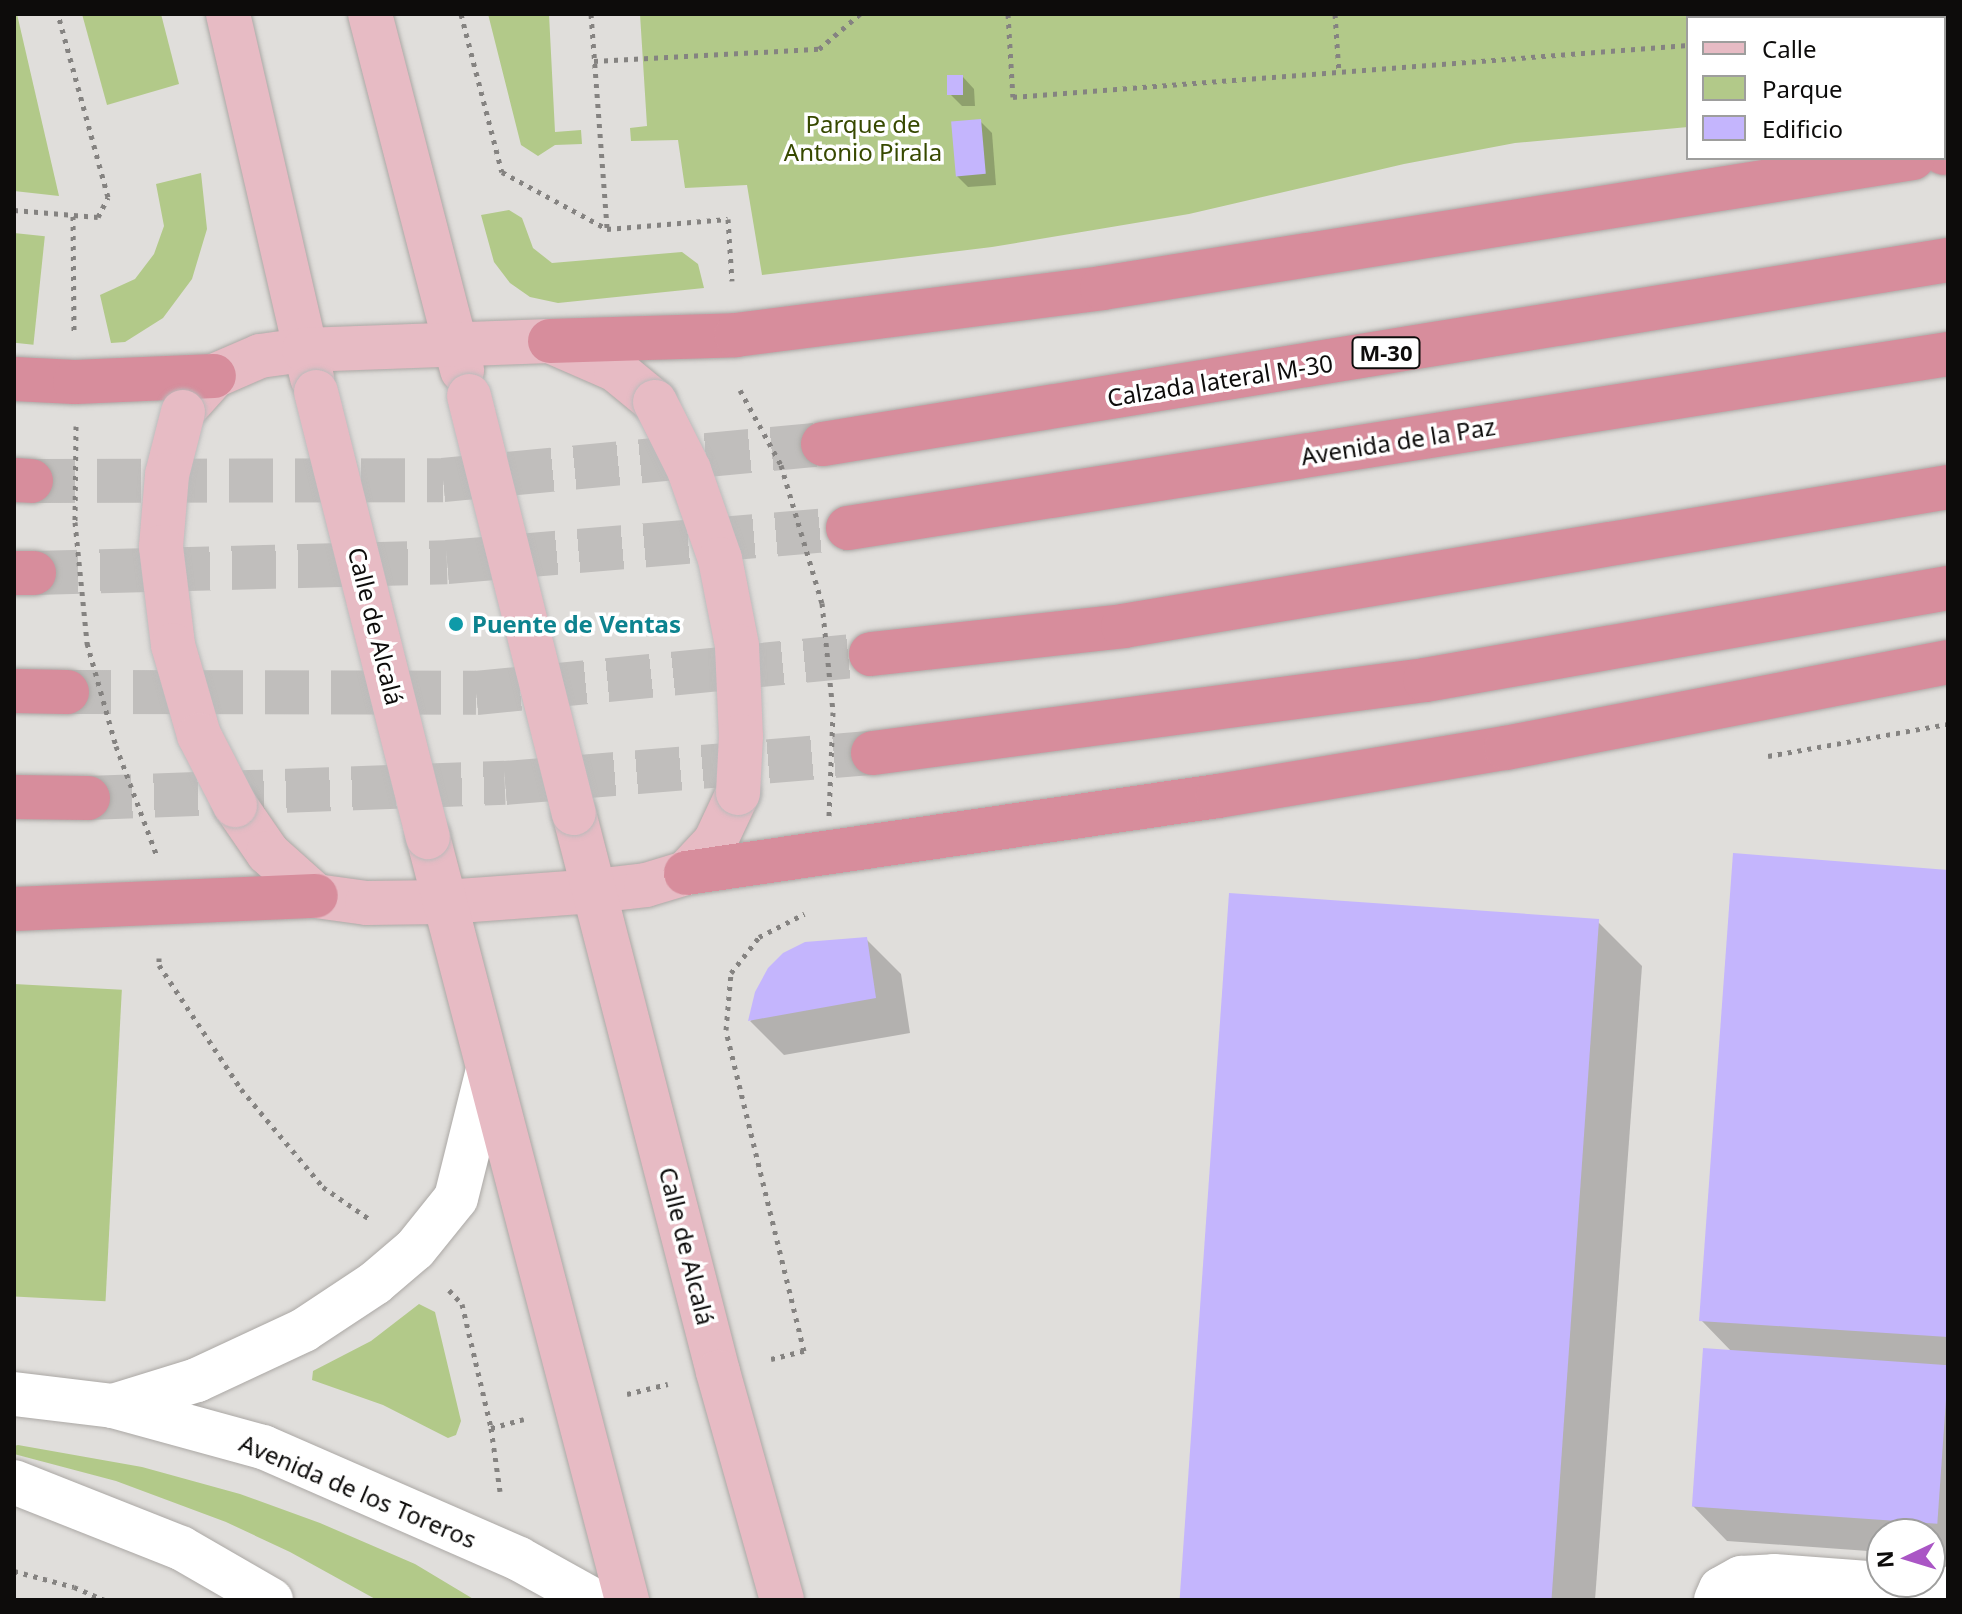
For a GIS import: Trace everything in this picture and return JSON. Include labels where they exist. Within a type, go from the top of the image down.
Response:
[{"type":"highway","points":[[550,341],[736,335],[1102,288],[1901,160]]},
{"type":"highway","name":"Calzada lateral M-30","points":[[823,444],[1948,260]]},
{"type":"highway","name":"Avenida de la Paz","points":[[848,528],[1948,354]]},
{"type":"highway","points":[[14,379],[75,382],[214,376]]},
{"type":"highway","points":[[871,654],[1123,626],[1948,487]]},
{"type":"highway","points":[[873,753],[1425,680],[1948,588]]},
{"type":"highway","points":[[686,873],[1218,796],[1475,753],[1948,662]]},
{"type":"highway","points":[[14,691],[67,692]]},
{"type":"highway","points":[[14,797],[88,798]]},
{"type":"highway","points":[[14,909],[316,896]]},
{"type":"main road","name":"Calle de Alcalá","points":[[228,14],[304,350],[627,1600]]},
{"type":"main road","name":"Calle de Alcalá","points":[[370,14],[718,1372],[782,1600]]},
{"type":"main road","points":[[550,341],[616,370],[655,402],[689,470],[720,559],[737,646],[741,736],[738,793],[715,842],[686,873],[646,885],[445,902],[367,903],[316,896],[268,853],[235,805],[199,735],[173,645],[161,547],[167,475],[183,412],[214,376],[260,356],[304,350],[456,343],[550,341]]},
{"type":"street","name":"Avenida de los Toreros","points":[[113,1406],[197,1380],[304,1330],[375,1283],[415,1249],[456,1198],[488,1070]]},
{"type":"street","name":"Avenida de los Toreros","points":[[14,1394],[113,1406],[263,1447],[519,1559],[593,1600]]},
{"type":"street","points":[[14,1482],[181,1548],[271,1600]]},
{"type":"street","points":[[1716,1600],[1721,1589],[1741,1578],[1774,1576],[1948,1589]]},
{"type":"path","points":[[14,210],[98,217],[108,197],[58,14]]},
{"type":"path","points":[[461,14],[502,172],[607,229],[728,219],[740,390],[781,465],[822,603],[833,712],[829,816]]},
{"type":"path","points":[[591,14],[607,229]]},
{"type":"path","points":[[594,61],[819,49],[860,14]]},
{"type":"path","points":[[1008,14],[1013,97],[1686,45]]},
{"type":"path","points":[[1335,14],[1339,72]]},
{"type":"path","points":[[73,216],[75,522],[87,643],[116,746],[157,856],[159,965],[241,1089],[323,1187],[415,1249],[462,1304],[491,1428],[495,1473],[519,1559]]},
{"type":"path","points":[[1764,757],[1948,724]]},
{"type":"path","points":[[491,1428],[804,1351],[726,1030],[731,973],[759,937],[808,913]]},
{"type":"path","points":[[14,1571],[74,1587],[105,1600]]},
{"type":"green space","points":[[14,14],[17,14],[59,196],[14,191]]},
{"type":"green space","points":[[82,14],[161,14],[179,84],[107,105]]},
{"type":"green space","points":[[488,14],[549,14],[555,132],[581,130],[582,144],[555,145],[538,156],[521,145]]},
{"type":"green space","name":"Parque de Antonio Pirala","points":[[640,14],[1948,14],[1948,108],[1946,16],[1686,16],[1686,127],[1515,143],[1404,164],[1189,214],[992,247],[762,275],[747,185],[685,188],[678,140],[631,141],[630,128],[647,126]]},
{"type":"green space","points":[[201,173],[207,229],[192,279],[163,318],[125,342],[111,343],[100,295],[135,279],[154,254],[164,226],[156,184]]},
{"type":"green space","points":[[509,210],[522,218],[533,248],[552,263],[682,252],[698,264],[704,288],[558,303],[530,297],[510,283],[494,262],[481,215]]},
{"type":"green space","points":[[14,233],[45,236],[33,345],[14,343]]},
{"type":"green space","points":[[14,984],[122,990],[106,1301],[14,1296]]},
{"type":"green space","points":[[419,1304],[435,1312],[461,1421],[456,1435],[448,1438],[383,1405],[312,1380],[313,1371],[371,1341]]},
{"type":"green space","points":[[14,1446],[142,1467],[240,1494],[320,1523],[415,1564],[475,1600],[377,1600],[290,1552],[226,1522],[116,1481],[14,1454]]},
{"type":"building","points":[[947,75],[963,75],[963,95],[947,95]]},
{"type":"building","points":[[981,119],[986,174],[956,176],[951,122]]},
{"type":"building","points":[[1733,853],[1948,870],[1948,1337],[1699,1321]]},
{"type":"building","points":[[1229,893],[1599,919],[1551,1600],[1180,1600]]},
{"type":"building","points":[[867,937],[876,998],[748,1021],[755,992],[768,968],[783,953],[805,942]]},
{"type":"building","points":[[1703,1348],[1948,1365],[1938,1518],[1866,1519],[1692,1507]]},
{"type":"tunnel","points":[[31,481],[443,480],[823,444]]},
{"type":"tunnel","points":[[34,573],[447,562],[848,528]]},
{"type":"tunnel","points":[[67,692],[476,693],[871,654]]},
{"type":"tunnel","points":[[88,798],[505,783],[873,753]]},
{"type":"place","name":"Puente de Ventas","points":[[456,624]]}]
